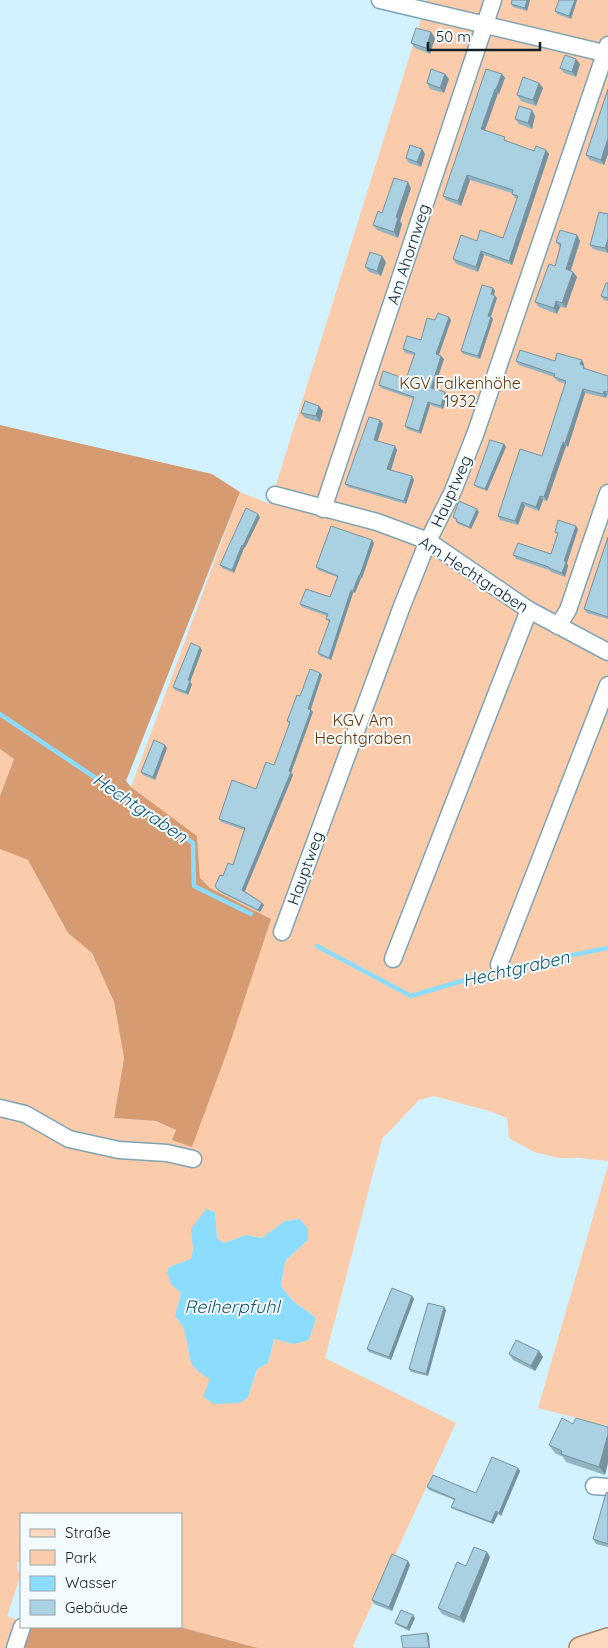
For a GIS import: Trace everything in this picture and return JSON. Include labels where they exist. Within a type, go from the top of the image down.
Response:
[{"type":"main road","points":[[580,1648],[608,1639]]},
{"type":"lane","points":[[380,0],[607,51]]},
{"type":"lane","name":"Am Ahornweg","points":[[323,509],[493,0]]},
{"type":"lane","name":"Hauptweg","points":[[282,932],[402,606],[428,541],[453,491],[476,432],[607,51]]},
{"type":"lane","points":[[558,626],[568,610],[608,493]]},
{"type":"lane","name":"Am Hechtgraben","points":[[275,495],[377,522],[428,541],[529,610],[608,652]]},
{"type":"lane","points":[[393,959],[529,610]]},
{"type":"lane","points":[[499,965],[608,684]]},
{"type":"lane","points":[[0,1108],[25,1114],[69,1139],[119,1150],[167,1153],[193,1159]]},
{"type":"lane","points":[[15,1648],[22,1628]]},
{"type":"green space","points":[[427,0],[608,0],[608,1161],[558,1158],[534,1152],[509,1138],[507,1118],[489,1111],[434,1096],[419,1100],[382,1139],[325,1358],[456,1423],[353,1646],[356,1648],[258,1648],[182,1628],[182,1513],[20,1513],[20,1563],[17,1562],[20,1577],[7,1616],[20,1621],[10,1648],[0,1648],[0,849],[28,860],[68,933],[92,953],[114,1002],[124,1058],[114,1118],[156,1121],[176,1130],[172,1140],[271,919],[210,888],[200,878],[197,836],[131,787],[240,492],[270,504]],"holes":[[[215,1212],[217,1238],[224,1243],[246,1235],[262,1238],[285,1221],[300,1219],[308,1240],[285,1261],[281,1286],[293,1301],[316,1318],[294,1344],[274,1339],[268,1363],[257,1369],[248,1397],[206,1389],[211,1379],[202,1374],[190,1360],[184,1331],[175,1316],[181,1293],[169,1267],[191,1260],[193,1249],[192,1229]]]},
{"type":"green space","points":[[0,749],[14,759],[0,796]]},
{"type":"green space","points":[[608,1165],[608,1426],[538,1408]]},
{"type":"shaded area","points":[[0,425],[212,474],[240,492],[126,781],[131,787],[197,836],[200,878],[210,888],[271,919],[227,1052],[192,1147],[172,1140],[176,1130],[156,1121],[114,1118],[124,1058],[114,1002],[92,953],[68,933],[28,860],[0,849],[0,796],[14,759],[0,749]]},
{"type":"shaded area","points":[[28,1628],[182,1628],[258,1648],[20,1648]]},
{"type":"water","name":"Reiherpfuhl","points":[[206,1209],[215,1212],[217,1238],[224,1243],[246,1235],[262,1238],[285,1221],[300,1219],[308,1229],[308,1240],[285,1261],[281,1286],[293,1301],[316,1318],[309,1340],[294,1344],[274,1339],[268,1363],[257,1369],[248,1397],[240,1403],[214,1404],[203,1397],[210,1379],[196,1369],[190,1360],[184,1331],[175,1316],[181,1293],[171,1284],[167,1273],[169,1267],[191,1259],[193,1249],[191,1229]]},
{"type":"building","points":[[512,0],[527,0],[525,8],[511,4]]},
{"type":"building","points":[[559,0],[575,0],[569,16],[555,11]]},
{"type":"building","points":[[416,28],[431,32],[426,48],[411,43]]},
{"type":"building","points":[[565,55],[576,59],[572,72],[560,68]]},
{"type":"building","points":[[431,69],[445,74],[440,88],[427,83]]},
{"type":"building","points":[[486,69],[502,74],[481,129],[505,137],[504,140],[534,151],[536,146],[546,150],[509,261],[481,251],[476,267],[453,259],[461,235],[477,241],[480,230],[503,238],[518,196],[512,194],[513,190],[467,175],[458,201],[443,196]]},
{"type":"building","points":[[523,77],[539,83],[533,100],[517,95]]},
{"type":"building","points":[[608,89],[608,138],[601,160],[586,155]]},
{"type":"building","points":[[519,106],[532,110],[528,123],[515,119]]},
{"type":"building","points":[[410,145],[422,149],[417,162],[406,158]]},
{"type":"building","points":[[394,178],[408,182],[396,217],[398,218],[394,232],[373,225],[378,211],[382,213]]},
{"type":"building","points":[[599,212],[608,214],[608,239],[605,248],[590,245]]},
{"type":"building","points":[[560,230],[577,235],[566,269],[573,272],[562,303],[556,301],[554,308],[535,302],[549,264],[555,266],[561,244],[556,242]]},
{"type":"building","points":[[370,252],[382,256],[377,271],[365,267]]},
{"type":"building","points":[[606,283],[608,283],[608,298],[601,296]]},
{"type":"building","points":[[482,285],[493,288],[491,294],[495,296],[488,316],[491,317],[478,356],[461,351]]},
{"type":"building","points":[[438,313],[449,317],[436,354],[441,356],[431,388],[445,392],[441,406],[428,402],[419,431],[405,426],[414,397],[379,385],[383,371],[406,379],[415,353],[403,349],[407,336],[421,340],[427,318],[435,320]]},
{"type":"building","points":[[520,350],[555,361],[557,353],[582,360],[580,364],[584,366],[583,368],[608,376],[608,392],[604,391],[603,394],[583,389],[544,497],[540,496],[536,507],[522,502],[515,521],[498,516],[520,449],[542,456],[566,381],[554,377],[555,374],[516,361]]},
{"type":"building","points":[[305,401],[319,406],[316,416],[301,413]]},
{"type":"building","points":[[369,417],[380,420],[374,440],[395,446],[387,469],[412,476],[404,501],[345,484]]},
{"type":"building","points":[[490,440],[504,444],[485,489],[474,485]]},
{"type":"building","points":[[459,501],[477,509],[469,527],[456,521],[457,519],[453,517]]},
{"type":"building","points":[[246,508],[258,514],[232,570],[220,565]]},
{"type":"building","points":[[558,520],[576,526],[564,561],[566,562],[562,573],[513,555],[518,543],[551,554],[558,533],[555,532]]},
{"type":"building","points":[[331,526],[372,540],[360,575],[353,591],[351,590],[329,658],[318,653],[330,620],[326,619],[328,614],[300,604],[306,589],[330,597],[338,576],[316,567]]},
{"type":"building","points":[[608,537],[608,617],[584,609]]},
{"type":"building","points":[[191,643],[200,647],[188,680],[190,681],[186,692],[173,687]]},
{"type":"building","points":[[310,669],[320,673],[308,709],[311,710],[289,771],[291,772],[242,890],[262,903],[258,910],[218,890],[215,886],[220,875],[223,876],[228,863],[233,865],[245,828],[219,819],[232,780],[256,789],[266,762],[274,765],[290,722],[287,721],[297,695],[300,696]]},
{"type":"building","points":[[154,740],[165,745],[153,777],[141,772]]},
{"type":"building","points":[[392,1288],[412,1296],[389,1357],[367,1349]]},
{"type":"building","points":[[428,1303],[444,1307],[426,1374],[409,1369]]},
{"type":"building","points":[[516,1340],[539,1351],[531,1366],[509,1354]]},
{"type":"building","points":[[562,1418],[573,1424],[576,1418],[608,1427],[608,1434],[599,1467],[561,1454],[562,1451],[549,1445]]},
{"type":"building","points":[[492,1457],[518,1468],[499,1513],[496,1511],[491,1522],[451,1507],[455,1499],[427,1487],[433,1475],[476,1493]]},
{"type":"building","points":[[608,1492],[608,1544],[593,1539],[606,1493]]},
{"type":"building","points":[[474,1547],[487,1552],[460,1617],[438,1608],[457,1562],[466,1566]]},
{"type":"building","points":[[392,1554],[408,1561],[389,1607],[372,1600]]},
{"type":"building","points":[[401,1610],[413,1615],[407,1628],[395,1623]]},
{"type":"building","points":[[427,1633],[429,1648],[403,1648],[401,1636]]},
{"type":"waterway","name":"Hechtgraben","points":[[0,714],[193,843],[194,886],[251,914]]},
{"type":"waterway","name":"Hechtgraben","points":[[317,946],[411,996],[503,969],[608,948]]},
{"type":"park label","name":"KGV Falkenhöhe 1932","points":[[460,392]]},
{"type":"park label","name":"KGV Am Hechtgraben","points":[[363,729]]}]
